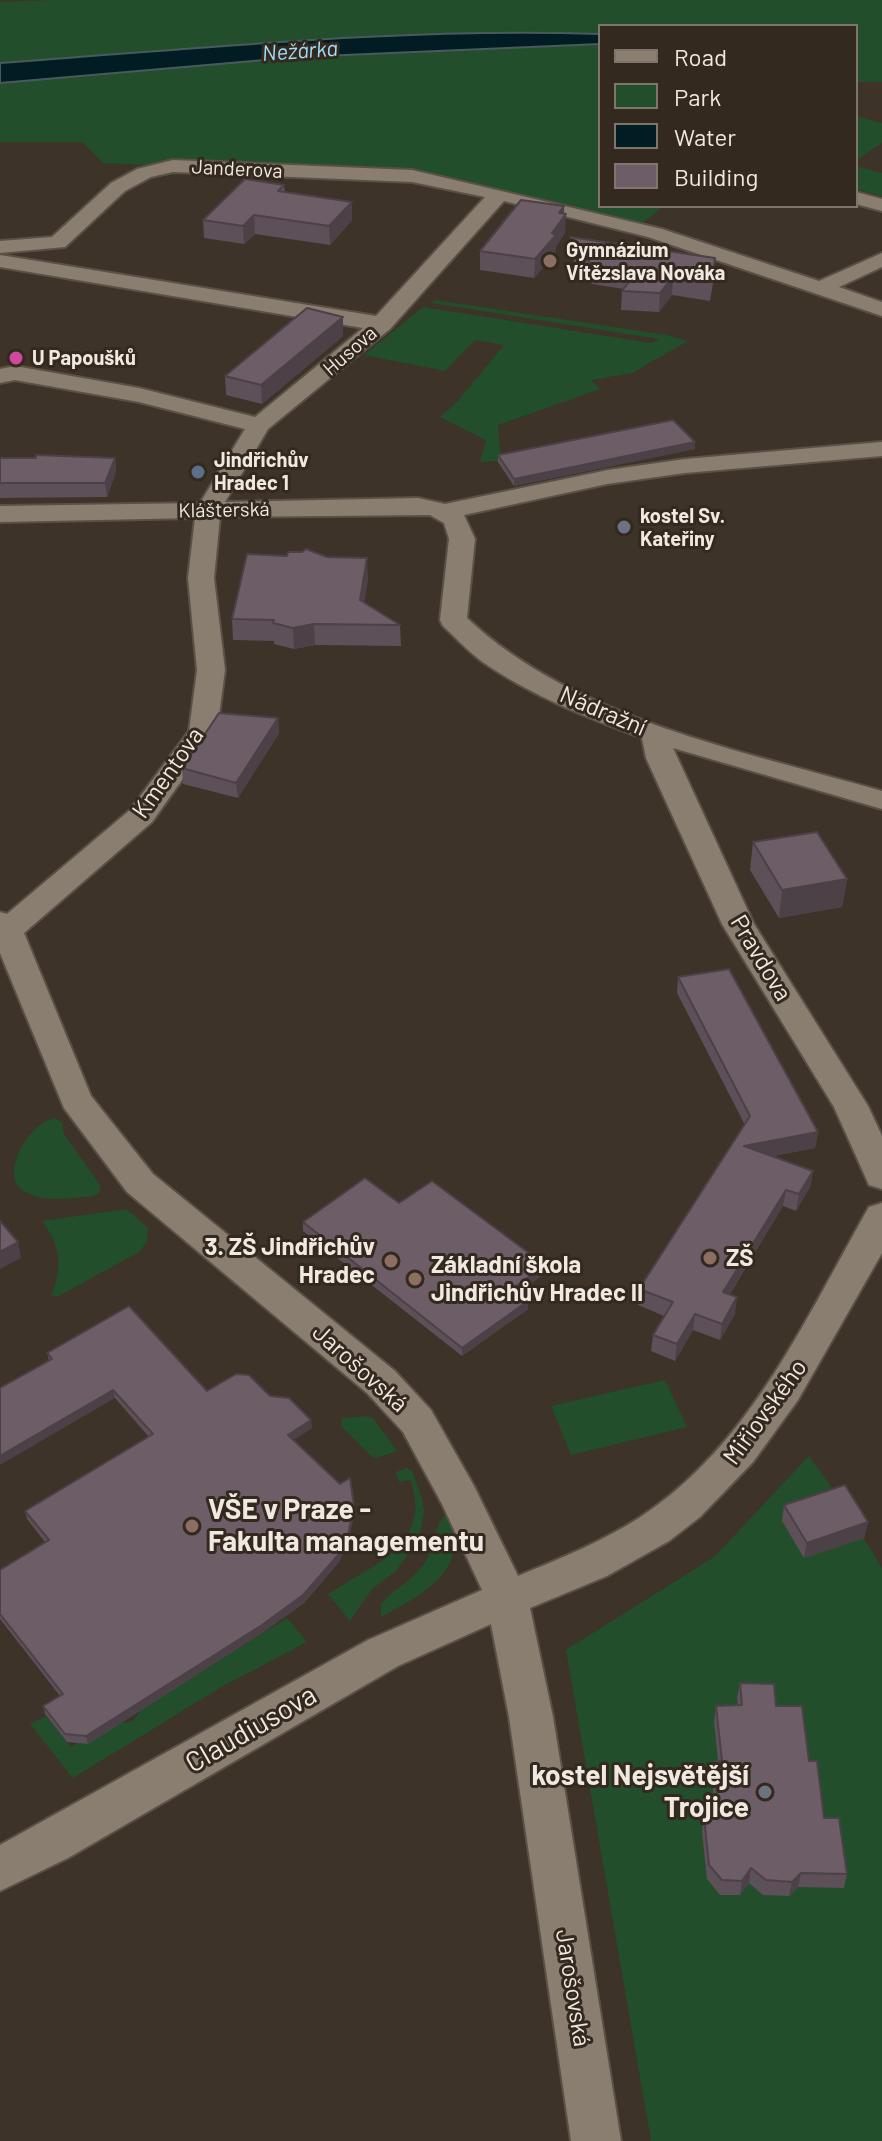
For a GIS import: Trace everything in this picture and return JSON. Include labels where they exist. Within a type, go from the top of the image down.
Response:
[{"type":"street","name":"Janderova","points":[[0,247],[58,243],[118,187],[144,173],[173,166],[412,176],[655,233],[882,309]]},
{"type":"street","name":"Husova","points":[[208,510],[259,425],[382,324],[499,194]]},
{"type":"street","points":[[858,199],[882,205]]},
{"type":"street","points":[[823,287],[882,259]]},
{"type":"street","points":[[0,261],[382,324]]},
{"type":"street","points":[[0,376],[15,373],[139,395],[259,425]]},
{"type":"street","name":"Klášterská","points":[[0,514],[418,506],[447,511],[603,478],[685,466],[882,449]]},
{"type":"street","name":"Kmentova","points":[[4,927],[141,816],[203,731],[211,670],[201,578],[208,510]]},
{"type":"street","name":"Nádražní","points":[[447,511],[461,527],[453,620],[466,637],[529,679],[655,733],[882,800]]},
{"type":"street","name":"Pravdova","points":[[655,733],[661,758],[738,924],[867,1110],[882,1176]]},
{"type":"street","name":"Jarošovská","points":[[4,927],[76,1100],[140,1183],[381,1382],[417,1421],[460,1498],[507,1597],[531,1717],[596,2141]]},
{"type":"street","name":"Miřiovského","points":[[507,1597],[625,1547],[662,1524],[714,1481],[751,1439],[777,1402],[868,1247],[882,1216]]},
{"type":"street","name":"Claudiusova","points":[[0,1869],[52,1843],[385,1652],[507,1597]]},
{"type":"green space","points":[[882,0],[882,82],[858,82],[858,24],[598,24],[598,208],[661,208],[636,228],[412,176],[103,163],[82,142],[0,142],[0,2]]},
{"type":"green space","points":[[858,117],[882,123],[882,143],[858,159]]},
{"type":"green space","points":[[858,167],[882,173],[882,196],[858,190]]},
{"type":"green space","points":[[435,300],[667,335],[688,341],[632,373],[591,380],[600,389],[498,425],[501,461],[480,462],[486,440],[440,417],[457,402],[504,345],[475,340],[445,371],[364,355],[423,307],[651,343],[659,339],[432,303]]},
{"type":"green space","points":[[55,1118],[62,1122],[64,1134],[100,1185],[100,1192],[94,1196],[37,1197],[21,1189],[15,1181],[16,1159],[22,1148],[37,1127]]},
{"type":"green space","points":[[126,1209],[148,1228],[147,1242],[139,1252],[57,1297],[51,1296],[58,1257],[53,1239],[42,1221]]},
{"type":"green space","points":[[665,1380],[687,1427],[571,1455],[551,1406]]},
{"type":"green space","points":[[369,1416],[397,1451],[377,1458],[371,1456],[341,1426],[342,1418]]},
{"type":"green space","points":[[809,1456],[882,1568],[882,2141],[651,2141],[566,1650],[714,1557]]},
{"type":"green space","points":[[406,1468],[412,1471],[422,1499],[424,1511],[419,1539],[396,1571],[372,1589],[350,1621],[328,1594],[380,1562],[406,1536],[414,1520],[415,1502],[410,1480],[399,1482],[396,1472]]},
{"type":"green space","points":[[448,1512],[454,1532],[454,1549],[449,1564],[440,1578],[427,1589],[381,1617],[381,1604],[426,1561],[438,1526]]},
{"type":"green space","points":[[287,1618],[307,1642],[223,1686],[73,1778],[30,1724],[46,1716],[71,1747],[114,1718],[126,1723],[134,1720],[141,1709]]},
{"type":"water","name":"Nežárka","points":[[598,34],[598,44],[299,57],[0,83],[0,63],[375,36]]},
{"type":"building","points":[[245,179],[284,185],[278,191],[352,202],[329,226],[254,215],[243,226],[203,220]]},
{"type":"building","points":[[521,200],[564,206],[559,213],[566,214],[552,233],[556,235],[535,259],[480,251]]},
{"type":"building","points":[[570,237],[715,258],[712,281],[673,276],[660,293],[622,291],[637,271],[592,265]]},
{"type":"building","points":[[307,308],[343,317],[261,385],[225,376]]},
{"type":"building","points":[[673,420],[695,442],[514,479],[498,455]]},
{"type":"building","points":[[36,455],[115,458],[105,483],[0,483],[0,458],[36,458]]},
{"type":"building","points":[[306,549],[327,557],[367,558],[360,600],[400,625],[314,624],[293,628],[273,623],[274,620],[232,619],[247,554],[287,556],[288,552]]},
{"type":"building","points":[[219,713],[278,718],[236,783],[182,768]]},
{"type":"building","points":[[817,832],[847,879],[782,890],[753,842]]},
{"type":"building","points":[[729,969],[818,1132],[744,1146],[813,1171],[799,1194],[786,1190],[723,1292],[737,1297],[722,1324],[695,1314],[677,1344],[653,1335],[673,1302],[639,1289],[750,1116],[678,977]]},
{"type":"building","name":"Základní škola Jindřichův Hradec II","points":[[365,1178],[399,1203],[432,1181],[545,1265],[512,1289],[528,1301],[462,1348],[303,1222]]},
{"type":"building","points":[[0,1221],[18,1242],[0,1252]]},
{"type":"building","name":"VŠE v Praze - Fakulta managementu","points":[[129,1306],[207,1391],[236,1374],[249,1375],[270,1396],[289,1398],[311,1420],[288,1435],[340,1484],[350,1478],[354,1506],[348,1535],[339,1554],[303,1595],[262,1625],[86,1736],[65,1734],[43,1706],[63,1694],[0,1614],[0,1570],[49,1540],[25,1511],[153,1434],[113,1390],[0,1456],[0,1388],[52,1359],[47,1353]]},
{"type":"building","points":[[845,1485],[868,1522],[807,1543],[784,1505]]},
{"type":"building","name":"kostel Nejsvětější Trojice","points":[[740,1683],[774,1684],[776,1706],[802,1706],[809,1761],[817,1761],[824,1818],[839,1818],[847,1874],[801,1873],[792,1882],[766,1880],[751,1868],[742,1881],[722,1880],[709,1865],[704,1817],[718,1816],[715,1761],[722,1761],[716,1706],[742,1705]]},
{"type":"place","name":"Gymnázium Vítězslava Nováka","points":[[550,261]]},
{"type":"place","name":"U Papoušků","points":[[16,358]]},
{"type":"place","name":"Jindřichův Hradec 1","points":[[198,472]]},
{"type":"place","name":"kostel Sv. Kateřiny","points":[[624,527]]},
{"type":"place","name":"ZŠ","points":[[710,1258]]},
{"type":"place","name":"3. ZŠ Jindřichův Hradec","points":[[391,1261]]},
{"type":"place","name":"Základní škola Jindřichův Hradec II","points":[[415,1279]]},
{"type":"place","name":"VŠE v Praze - Fakulta managementu","points":[[192,1526]]},
{"type":"place","name":"kostel Nejsvětější Trojice","points":[[765,1792]]}]
